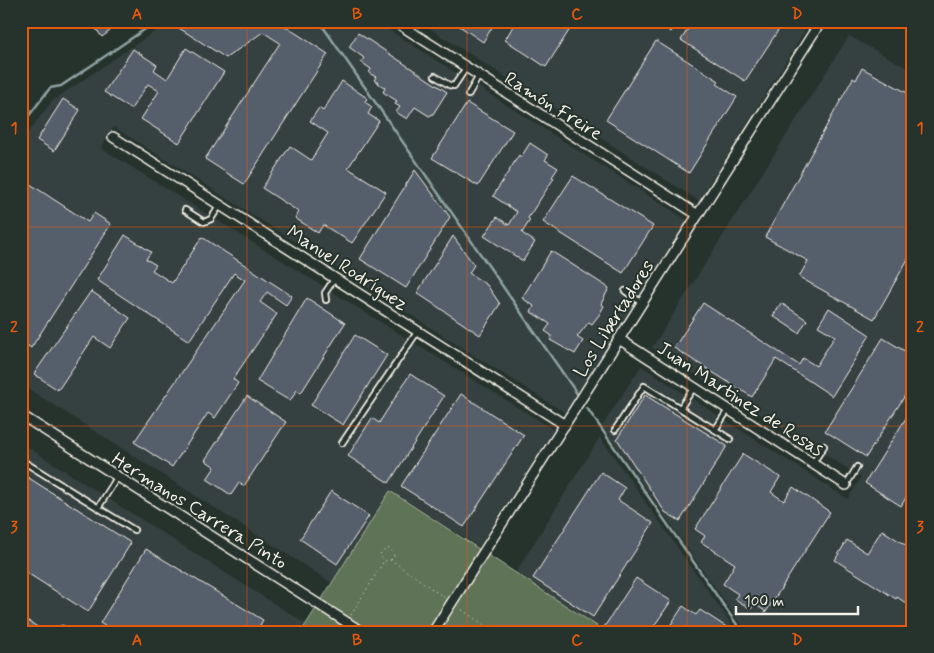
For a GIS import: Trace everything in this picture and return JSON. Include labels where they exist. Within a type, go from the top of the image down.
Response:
[{"type":"street","name":"Ramón Freire","points":[[394,21],[698,215]]},
{"type":"street","name":"Los Libertadores","points":[[433,632],[821,21]]},
{"type":"street","name":"Manuel Rodríguez","points":[[113,137],[565,425]]},
{"type":"street","name":"Juan Martinez de Rosas","points":[[619,339],[846,485]]},
{"type":"street","name":"Hermanos Carrera Pinto","points":[[21,415],[362,632]]},
{"type":"lane","points":[[802,21],[816,30]]},
{"type":"lane","points":[[435,76],[449,86],[454,86],[466,68]]},
{"type":"lane","points":[[468,95],[479,76]]},
{"type":"lane","points":[[185,210],[204,222],[211,219],[220,205]]},
{"type":"lane","points":[[326,300],[325,293],[335,278]]},
{"type":"lane","points":[[625,292],[642,303]]},
{"type":"lane","points":[[342,443],[418,331]]},
{"type":"lane","points":[[615,430],[644,386],[681,407],[730,439]]},
{"type":"lane","points":[[681,407],[694,387]]},
{"type":"lane","points":[[715,430],[728,409]]},
{"type":"lane","points":[[813,463],[824,446]]},
{"type":"lane","points":[[21,460],[134,530]]},
{"type":"lane","points":[[846,485],[857,467]]},
{"type":"lane","points":[[98,508],[118,476]]},
{"type":"path","points":[[385,561],[380,556],[381,552],[390,548],[394,556],[392,560]]},
{"type":"path","points":[[347,622],[385,561],[392,560],[494,632]]},
{"type":"shaded area","points":[[170,21],[375,21],[687,220],[565,413],[114,127],[101,148],[554,430],[479,547],[390,491],[332,583],[21,384],[21,142],[52,101]]},
{"type":"shaded area","points":[[418,21],[811,21],[699,201]]},
{"type":"shaded area","points":[[849,36],[913,71],[913,632],[746,632],[602,426],[641,366],[848,499],[861,477],[652,348]]},
{"type":"shaded area","points":[[600,437],[737,632],[593,632],[596,625],[516,572]]},
{"type":"shaded area","points":[[21,443],[306,624],[301,632],[21,632]]},
{"type":"green space","points":[[390,491],[597,626],[593,632],[301,632]]},
{"type":"building","points":[[81,21],[114,21],[107,27],[110,31],[102,37],[93,25],[87,29]]},
{"type":"building","points":[[168,21],[277,21],[328,54],[244,184],[205,159],[280,43],[263,32],[226,58]]},
{"type":"building","points":[[452,21],[496,21],[483,42]]},
{"type":"building","points":[[516,21],[575,21],[546,67],[505,40]]},
{"type":"building","points":[[653,21],[678,21],[671,32]]},
{"type":"building","points":[[693,21],[773,21],[781,26],[745,81],[681,40]]},
{"type":"building","points":[[358,33],[447,92],[433,114],[429,116],[415,107],[407,119],[396,112],[400,107],[395,104],[397,101],[383,92],[385,88],[374,80],[376,77],[369,73],[371,69],[361,62],[364,58],[349,47]]},
{"type":"building","points":[[656,41],[719,81],[717,84],[737,97],[689,173],[606,120]]},
{"type":"building","points":[[186,48],[224,72],[179,143],[141,119],[159,91],[148,84],[131,109],[104,92],[133,49],[157,65],[154,70],[167,79]]},
{"type":"building","points":[[862,68],[913,96],[913,250],[874,319],[799,277],[808,261],[765,237],[853,78],[856,80]]},
{"type":"building","points":[[342,81],[367,98],[365,102],[372,107],[368,114],[379,121],[348,168],[386,192],[352,243],[323,225],[318,233],[295,218],[299,212],[262,188],[290,146],[311,160],[328,133],[310,121],[319,108],[323,111]]},
{"type":"building","points":[[63,99],[80,110],[54,151],[37,140]]},
{"type":"building","points":[[467,103],[513,131],[478,186],[432,158]]},
{"type":"building","points":[[530,143],[548,155],[545,160],[558,168],[552,177],[554,178],[528,218],[530,220],[522,233],[535,242],[523,261],[484,236],[497,217],[509,225],[517,212],[493,196],[519,155],[521,157]]},
{"type":"building","points":[[415,170],[450,217],[406,288],[360,259]]},
{"type":"building","points":[[573,176],[653,226],[623,273],[543,222]]},
{"type":"building","points":[[21,178],[88,222],[94,213],[111,224],[31,348],[21,341]]},
{"type":"building","points":[[125,235],[151,252],[146,259],[156,265],[152,270],[172,283],[202,237],[292,296],[286,305],[267,292],[260,302],[277,314],[233,379],[238,383],[215,418],[208,413],[172,467],[134,442],[245,280],[234,273],[189,341],[97,280]]},
{"type":"building","points":[[453,236],[474,265],[469,273],[487,285],[500,304],[480,335],[417,293]]},
{"type":"building","points":[[551,251],[609,288],[601,304],[604,306],[599,315],[592,324],[589,322],[577,337],[583,341],[575,354],[550,340],[552,336],[545,331],[550,324],[531,312],[534,306],[522,298]]},
{"type":"building","points":[[91,291],[130,318],[110,348],[94,337],[58,390],[34,374]]},
{"type":"building","points":[[307,298],[345,323],[301,393],[297,390],[290,401],[257,381]]},
{"type":"building","points":[[703,303],[799,365],[803,358],[816,366],[835,336],[818,326],[829,308],[870,335],[832,396],[776,359],[752,397],[674,348]]},
{"type":"building","points":[[781,303],[807,320],[799,333],[773,316]]},
{"type":"building","points":[[355,335],[387,355],[343,425],[311,405]]},
{"type":"building","points":[[883,338],[913,356],[913,383],[866,457],[825,431]]},
{"type":"building","points":[[410,374],[444,396],[389,483],[348,456],[372,418],[379,423]]},
{"type":"building","points":[[461,394],[524,435],[464,527],[401,486]]},
{"type":"building","points":[[645,395],[727,446],[680,521],[665,512],[617,439]]},
{"type":"building","points":[[247,396],[286,422],[244,486],[239,483],[231,495],[207,479],[215,467],[205,460]]},
{"type":"building","points":[[913,407],[913,486],[901,506],[865,483]]},
{"type":"building","points":[[743,454],[780,477],[771,492],[784,501],[793,487],[830,512],[766,612],[755,604],[751,609],[735,599],[738,594],[723,584],[735,564],[701,542],[705,536],[695,529]]},
{"type":"building","points":[[601,472],[625,488],[618,500],[653,523],[593,617],[533,578]]},
{"type":"building","points":[[21,473],[131,543],[88,612],[21,569]]},
{"type":"building","points":[[331,491],[369,516],[337,564],[300,539]]},
{"type":"building","points":[[882,530],[913,550],[913,575],[908,582],[913,585],[913,608],[835,560],[847,540],[867,553]]},
{"type":"building","points":[[146,549],[263,620],[256,632],[114,632],[100,623]]},
{"type":"building","points":[[636,578],[671,601],[650,632],[601,632]]},
{"type":"building","points":[[683,606],[696,615],[700,610],[728,628],[725,632],[666,632]]},
{"type":"building","points":[[21,616],[45,632],[21,632]]},
{"type":"waterway","points":[[21,126],[50,88],[61,86],[157,21]]},
{"type":"waterway","points":[[319,21],[578,395]]},
{"type":"waterway","points":[[587,408],[742,632]]}]
